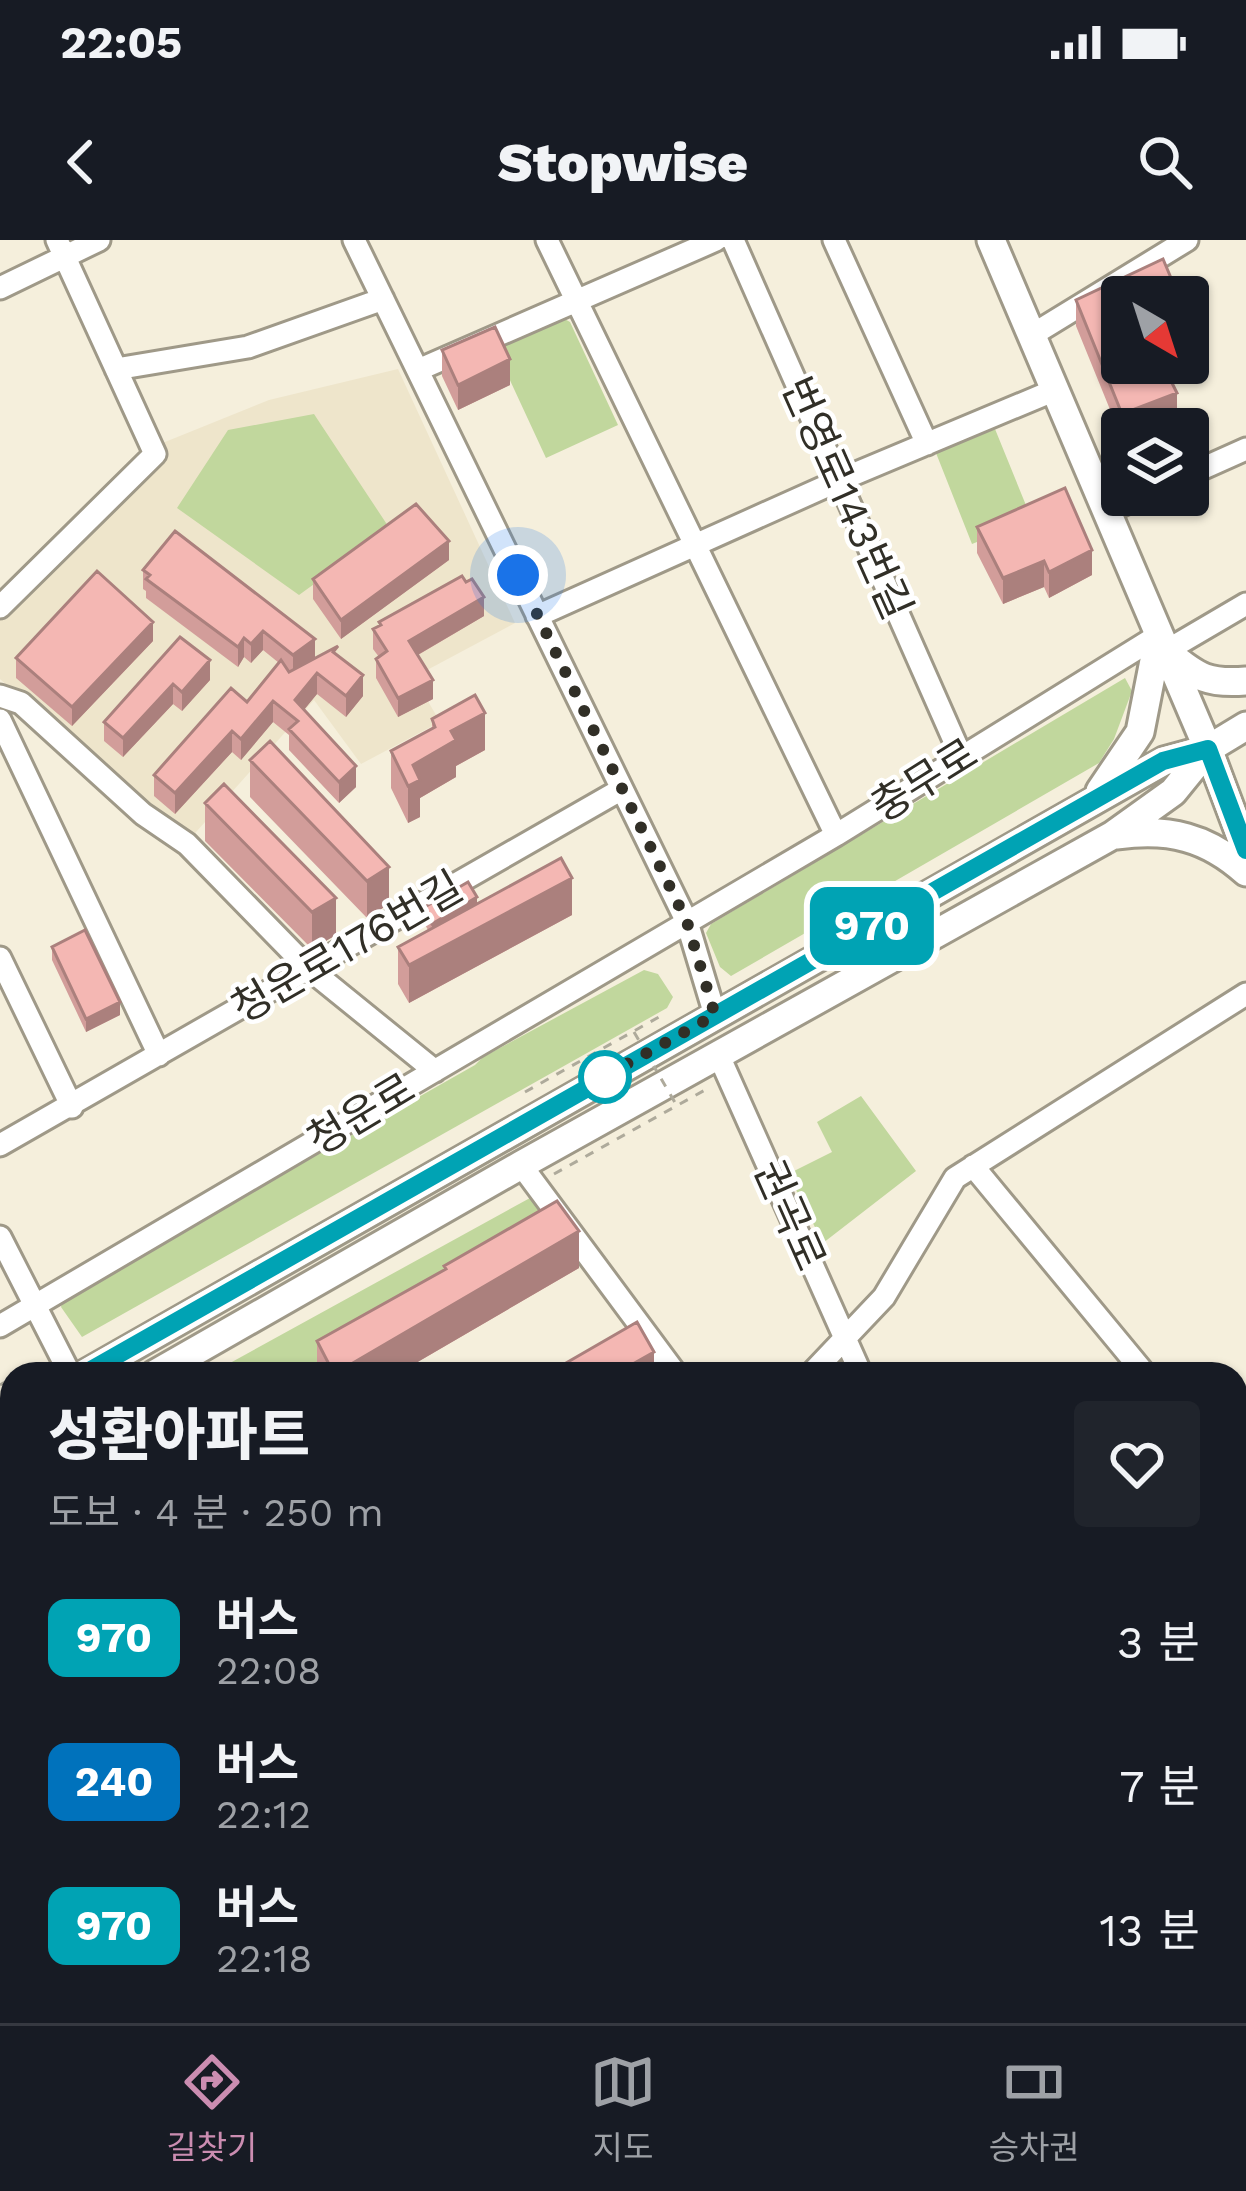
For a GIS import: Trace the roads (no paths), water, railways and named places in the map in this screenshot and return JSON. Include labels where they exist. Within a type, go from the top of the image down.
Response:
[{"type":"main road","points":[[992,240],[1101,498]]},
{"type":"main road","points":[[1109,516],[1246,850]]},
{"type":"main road","points":[[1163,643],[1191,672],[1214,683],[1246,681]]},
{"type":"main road","points":[[1091,802],[1140,732],[1163,643]]},
{"type":"main road","points":[[106,1362],[1163,761],[1208,749],[1246,726]]},
{"type":"main road","points":[[176,1362],[1113,835],[1173,792],[1208,749]]},
{"type":"main road","points":[[1113,835],[1152,830],[1180,834],[1226,854],[1246,872]]},
{"type":"street","points":[[0,288],[61,248],[100,240]]},
{"type":"street","points":[[354,240],[687,922],[715,1015]]},
{"type":"street","points":[[547,240],[836,835]]},
{"type":"street","points":[[418,370],[716,240]]},
{"type":"street","name":"번영로143번길","points":[[734,240],[961,756]]},
{"type":"street","points":[[834,240],[927,444]]},
{"type":"street","points":[[1032,335],[1187,240]]},
{"type":"street","points":[[0,607],[155,454],[61,248]]},
{"type":"street","points":[[116,369],[248,347],[383,299]]},
{"type":"street","points":[[538,616],[840,480],[1055,390]]},
{"type":"street","points":[[1209,466],[1246,449]]},
{"type":"street","name":"충무로","points":[[687,922],[961,756],[1163,643],[1246,604]]},
{"type":"street","points":[[0,696],[22,703],[143,814],[187,844],[308,968],[434,1071]]},
{"type":"street","points":[[0,720],[159,1055]]},
{"type":"street","name":"청운로176번길","points":[[0,1145],[622,789]]},
{"type":"street","name":"청운로","points":[[0,1326],[687,922]]},
{"type":"street","points":[[0,958],[73,1107]]},
{"type":"street","points":[[823,1362],[884,1297],[955,1178],[1246,994]]},
{"type":"street","name":"권곡로","points":[[719,1056],[855,1362]]},
{"type":"street","points":[[520,1165],[667,1362]]},
{"type":"street","points":[[973,1166],[1135,1362]]},
{"type":"street","points":[[0,1237],[64,1362]]}]
